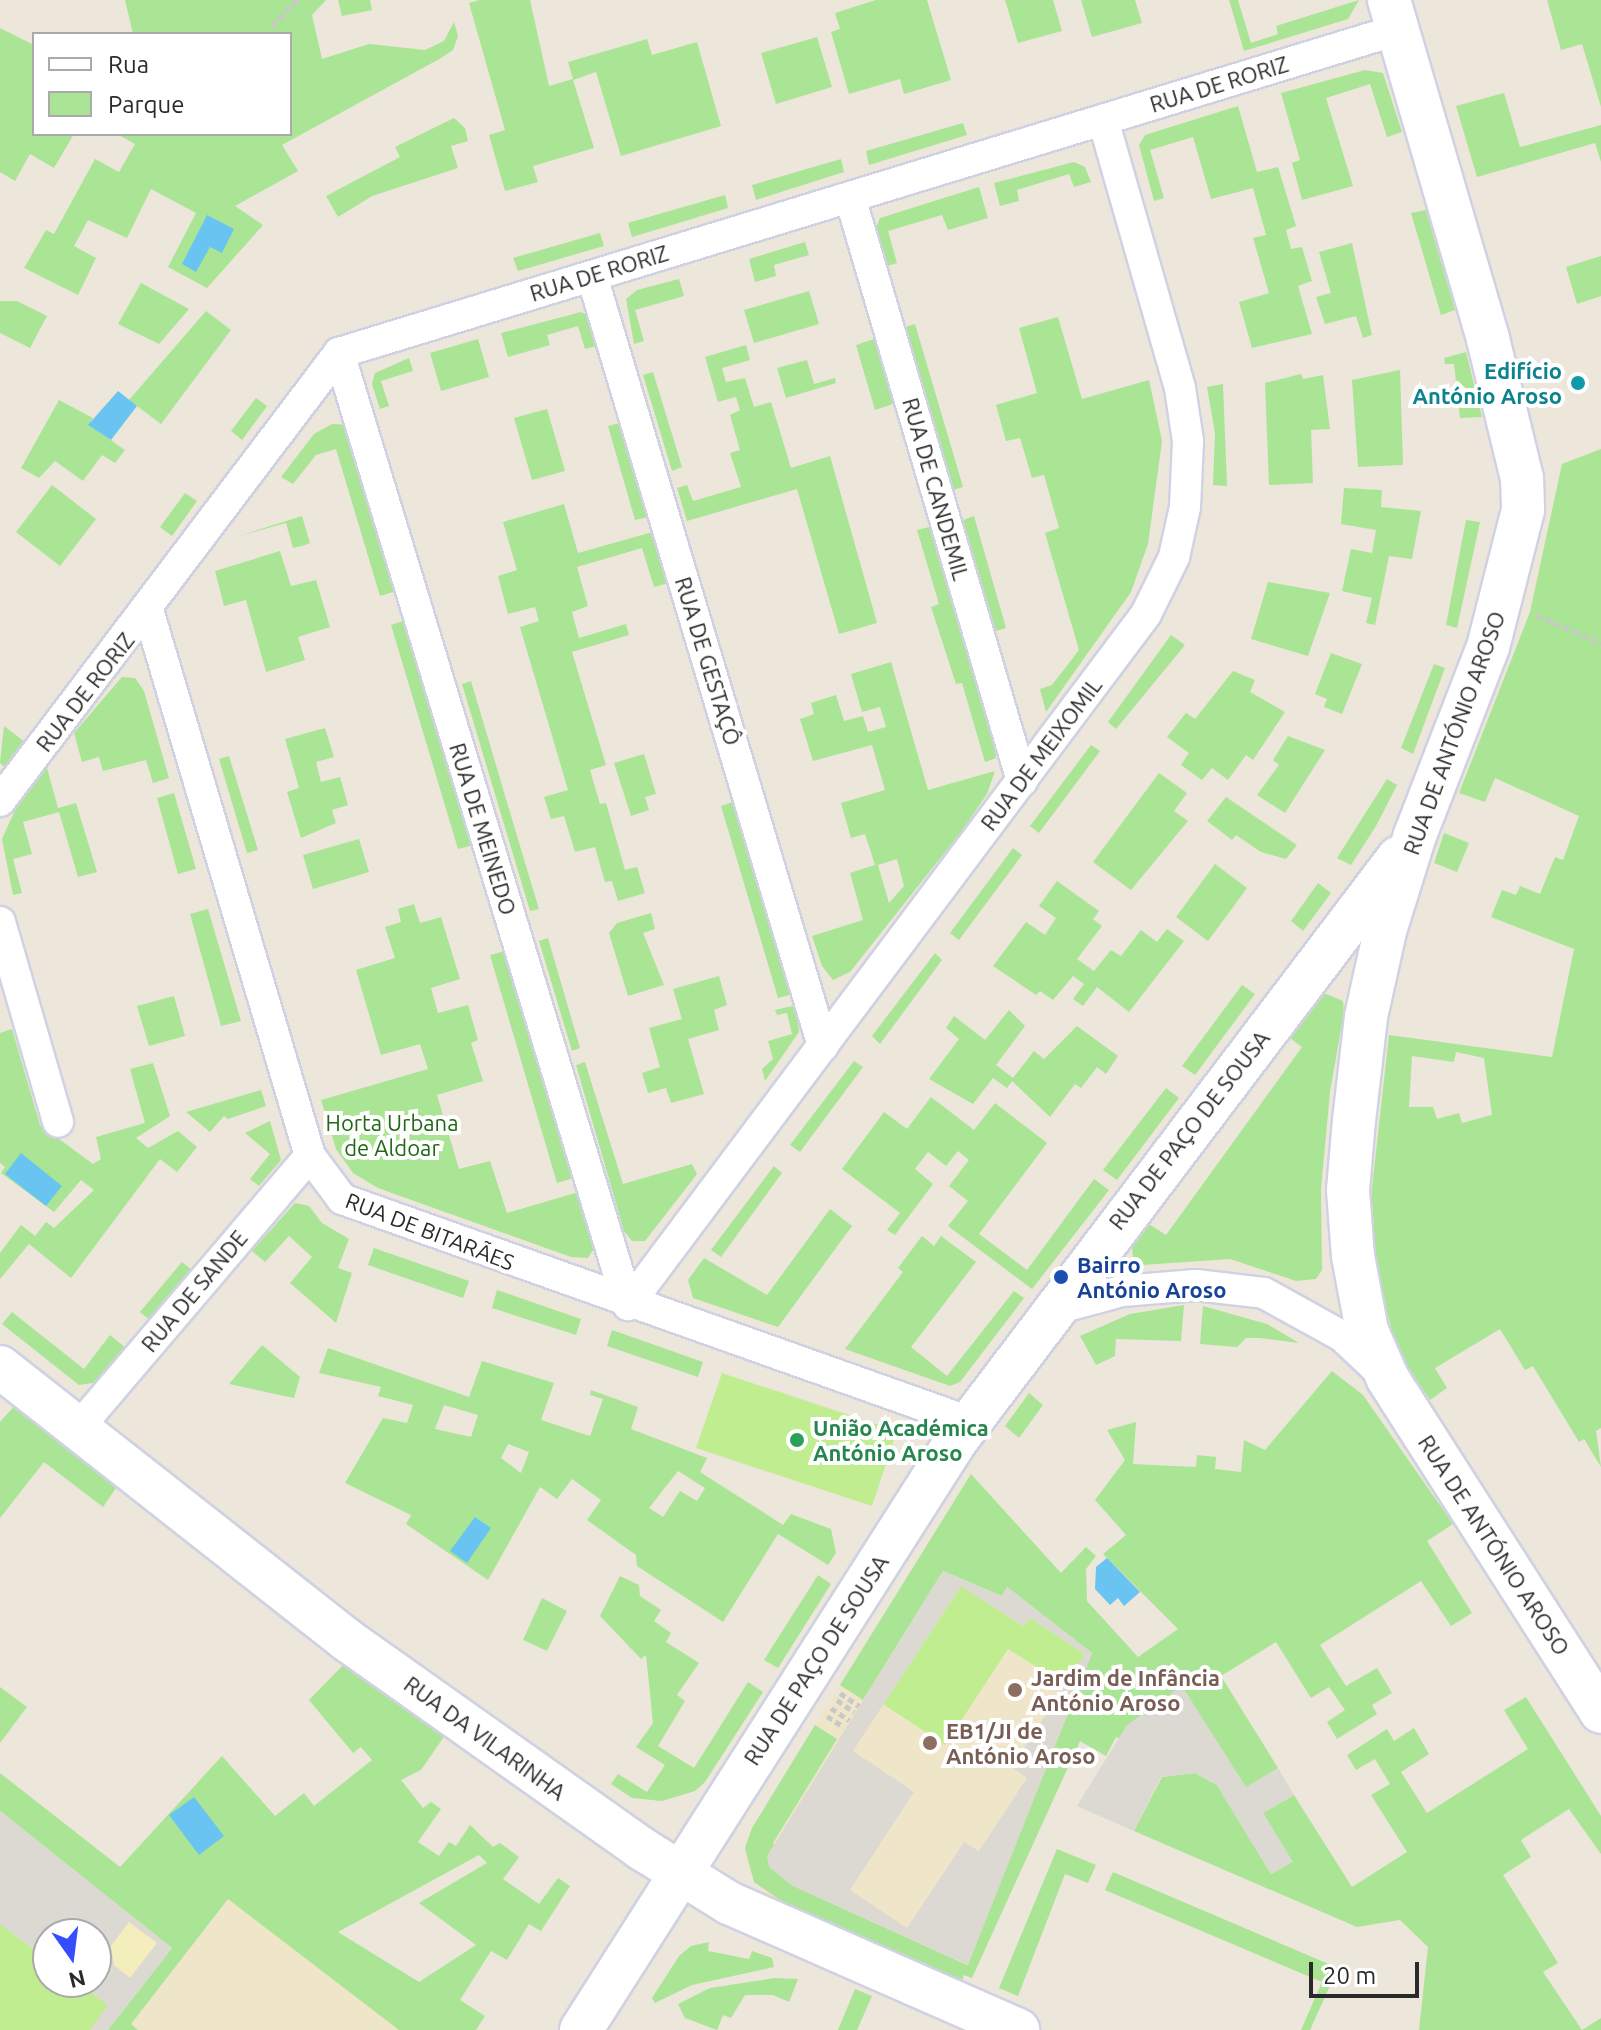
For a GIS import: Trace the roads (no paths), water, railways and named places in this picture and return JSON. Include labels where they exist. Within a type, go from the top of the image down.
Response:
[{"type":"street","name":"RUA DE RORIZ","points":[[0,801],[148,610],[339,353],[1103,120],[1393,15]]},
{"type":"street","name":"RUA DE ANTÓNIO AROSO","points":[[1393,15],[1488,339],[1522,478],[1523,510],[1502,600],[1415,835],[1385,931],[1366,1017],[1348,1190],[1353,1256],[1367,1331],[1388,1379],[1601,1712]]},
{"type":"street","name":"RUA DE MEIXOMIL","points":[[628,1305],[1154,603],[1174,557],[1185,507],[1188,441],[1180,388],[1103,120]]},
{"type":"street","name":"RUA DE CANDEMIL","points":[[850,197],[1022,781]]},
{"type":"street","name":"RUA DE GESTAÇÔ","points":[[592,276],[823,1046]]},
{"type":"street","name":"RUA DE MEINEDO","points":[[339,353],[628,1305]]},
{"type":"street","name":"RUA DE BITARÃES","points":[[148,610],[310,1156],[342,1199],[628,1305],[970,1422]]},
{"type":"street","name":"RUA DE PAÇO DE SOUSA","points":[[581,2030],[970,1422],[1415,835]]},
{"type":"street","points":[[0,922],[58,1122]]},
{"type":"street","name":"RUA DE SANDE","points":[[79,1427],[310,1156]]},
{"type":"street","name":"RUA DE ANTÓNIO AROSO","points":[[1052,1310],[1122,1291],[1196,1285],[1264,1293],[1342,1336],[1388,1379]]},
{"type":"street","name":"RUA DA VILARINHA","points":[[0,1367],[347,1640],[680,1872],[746,1911],[1018,2030]]},
{"type":"water","points":[[207,215],[234,229],[222,253],[210,247],[196,272],[182,264]]},
{"type":"water","points":[[118,391],[137,406],[111,440],[88,425]]},
{"type":"water","points":[[21,1153],[62,1186],[46,1206],[5,1174]]},
{"type":"water","points":[[475,1517],[491,1528],[467,1563],[450,1551]]},
{"type":"water","points":[[1107,1558],[1140,1592],[1124,1606],[1118,1598],[1110,1605],[1095,1589],[1096,1567]]},
{"type":"water","points":[[194,1797],[224,1836],[199,1855],[169,1815]]},
{"type":"place","name":"Edifício António Aroso","points":[[1578,383]]},
{"type":"place","name":"Bairro António Aroso","points":[[1061,1277]]},
{"type":"place","name":"União Académica António Aroso","points":[[797,1440]]},
{"type":"place","name":"Jardim de Infância António Aroso","points":[[1015,1690]]},
{"type":"place","name":"EB1/JI de António Aroso","points":[[930,1743]]},
{"type":"park label","name":"Horta Urbana de Aldoar","points":[[392,1134]]}]
